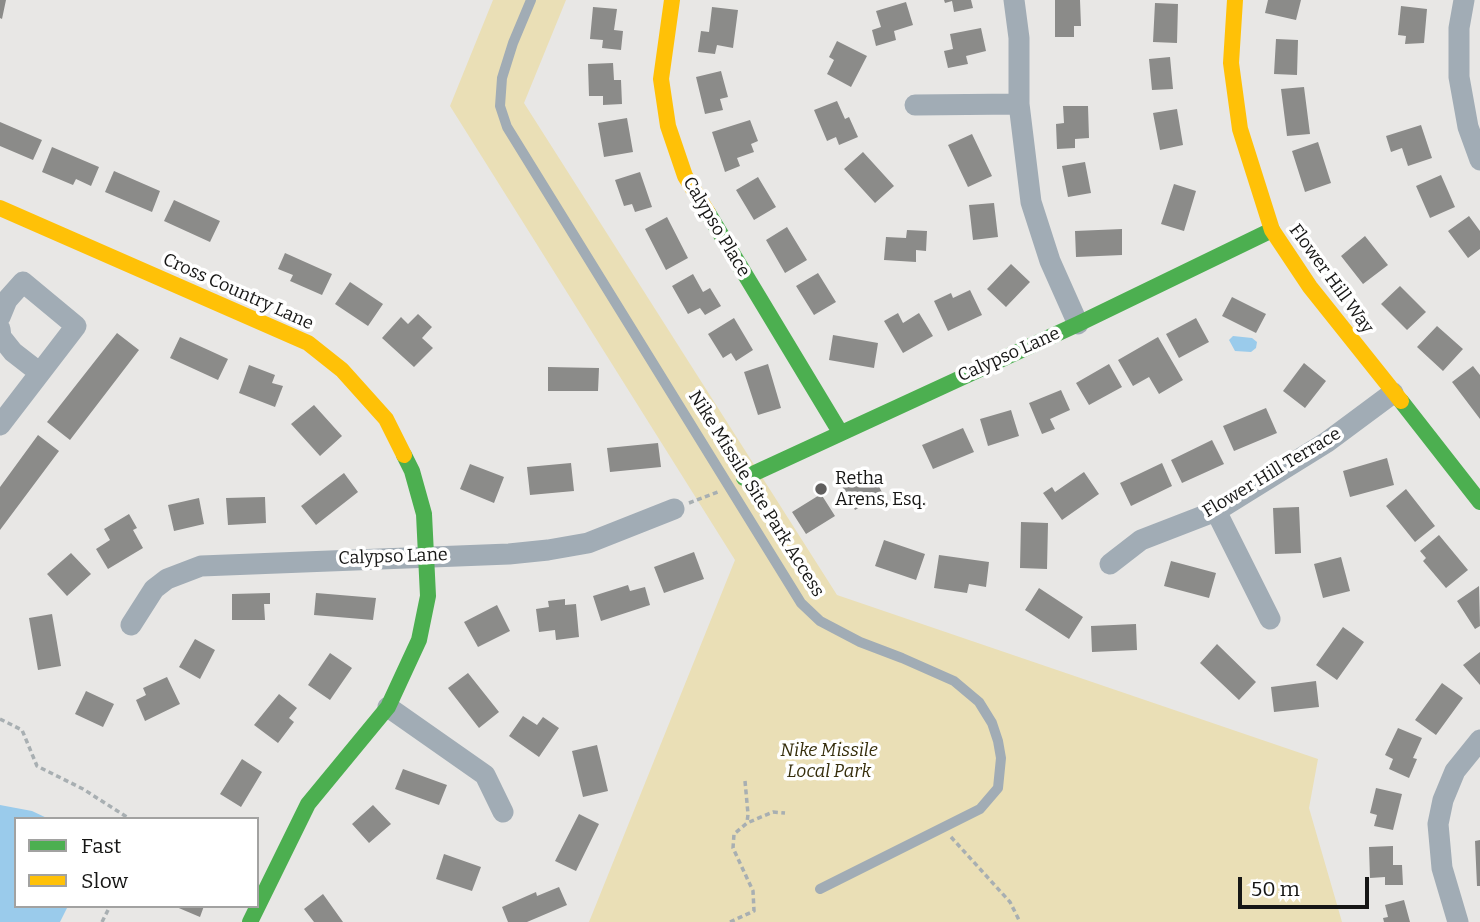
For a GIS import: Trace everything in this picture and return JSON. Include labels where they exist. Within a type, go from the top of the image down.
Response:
[{"type":"street","name":"Calypso Place","points":[[673,0],[669,9],[661,79],[668,126],[685,176],[840,432]]},
{"type":"street","points":[[1014,0],[1019,38],[1019,104],[1031,202],[1050,261],[1078,324]]},
{"type":"street","name":"Flower Hill Way","points":[[1235,0],[1231,63],[1240,129],[1272,230],[1310,287],[1480,502]]},
{"type":"street","points":[[1464,0],[1459,28],[1459,77],[1468,127],[1480,160]]},
{"type":"street","points":[[915,105],[1019,104]]},
{"type":"street","name":"Cross Country Lane","points":[[0,208],[308,343],[342,370],[386,419],[412,471],[424,514],[428,596],[419,640],[388,707],[308,804],[259,904]]},
{"type":"street","name":"Calypso Lane","points":[[744,478],[1078,324],[1272,230]]},
{"type":"street","points":[[0,317],[7,300],[23,282],[76,326],[0,425]]},
{"type":"street","points":[[0,329],[1,337],[13,352],[40,373]]},
{"type":"street","name":"Flower Hill Terrace","points":[[1110,564],[1141,540],[1216,512],[1327,442],[1393,393]]},
{"type":"street","name":"Calypso Lane","points":[[131,625],[154,589],[167,579],[201,566],[509,554],[589,543],[674,509]]},
{"type":"street","points":[[1216,512],[1270,619]]},
{"type":"street","points":[[388,707],[485,775],[503,812]]},
{"type":"street","points":[[1458,922],[1442,868],[1438,824],[1443,800],[1455,771],[1480,740]]},
{"type":"lane","name":"Nike Missile Site Park Access","points":[[531,0],[502,78],[500,106],[507,127],[801,603],[820,621],[860,642],[954,681],[979,702],[992,723],[998,741],[1001,758],[998,788],[980,809],[820,889]]},
{"type":"path","points":[[674,509],[729,487]]},
{"type":"path","points":[[0,719],[22,730],[37,766],[83,789],[127,817]]},
{"type":"path","points":[[745,781],[747,823]]},
{"type":"path","points":[[730,922],[754,911],[753,891],[733,848],[734,834],[747,823],[773,812],[785,813]]},
{"type":"path","points":[[943,827],[1010,902],[1020,922]]},
{"type":"green space","name":"Nike Missile Local Park","points":[[493,0],[566,0],[524,103],[837,595],[1318,759],[1309,808],[1342,922],[589,922],[735,560],[450,106]]},
{"type":"water","points":[[1233,336],[1252,338],[1257,342],[1256,348],[1251,352],[1235,351],[1229,340]]},
{"type":"water","points":[[0,805],[32,811],[45,817],[14,817],[14,908],[67,908],[60,922],[0,922]]},
{"type":"building","points":[[0,0],[6,0],[2,19],[0,18]]},
{"type":"building","points":[[944,0],[971,0],[973,8],[954,12],[952,1],[945,3]]},
{"type":"building","points":[[1055,0],[1080,0],[1081,26],[1074,26],[1074,37],[1055,37]]},
{"type":"building","points":[[1268,0],[1301,0],[1296,20],[1265,13]]},
{"type":"building","points":[[906,2],[913,25],[894,31],[896,40],[876,46],[872,30],[881,27],[876,11]]},
{"type":"building","points":[[1155,3],[1178,4],[1177,43],[1153,42]]},
{"type":"building","points":[[1401,6],[1427,9],[1424,43],[1405,44],[1406,36],[1398,35]]},
{"type":"building","points":[[593,7],[617,9],[614,30],[623,31],[621,50],[602,48],[603,40],[590,39]]},
{"type":"building","points":[[712,7],[738,10],[733,48],[717,45],[715,54],[698,52],[701,31],[709,32]]},
{"type":"building","points":[[981,28],[986,51],[966,56],[968,64],[948,68],[944,51],[953,49],[950,34]]},
{"type":"building","points":[[1276,39],[1298,40],[1297,75],[1274,74]]},
{"type":"building","points":[[837,41],[867,56],[851,87],[827,74],[834,60],[829,57]]},
{"type":"building","points":[[1170,57],[1173,89],[1152,90],[1149,59]]},
{"type":"building","points":[[613,63],[614,80],[621,80],[622,104],[603,105],[603,96],[589,96],[588,64]]},
{"type":"building","points":[[721,71],[728,97],[720,99],[723,110],[705,114],[696,77]]},
{"type":"building","points":[[1304,87],[1310,134],[1287,136],[1281,89]]},
{"type":"building","points":[[837,101],[845,119],[849,117],[858,137],[839,145],[836,137],[827,141],[814,110]]},
{"type":"building","points":[[1063,106],[1088,106],[1089,138],[1075,139],[1075,148],[1057,149],[1056,124],[1064,123]]},
{"type":"building","points":[[1177,109],[1183,145],[1160,150],[1153,113]]},
{"type":"building","points":[[627,118],[633,152],[604,157],[598,123]]},
{"type":"building","points":[[750,120],[758,141],[751,144],[754,152],[737,158],[740,166],[725,172],[712,132]]},
{"type":"building","points":[[0,122],[42,140],[33,160],[0,146]]},
{"type":"building","points":[[1421,125],[1432,158],[1408,166],[1402,148],[1391,152],[1386,136]]},
{"type":"building","points":[[972,134],[992,176],[968,187],[948,145]]},
{"type":"building","points":[[1318,142],[1331,183],[1305,192],[1292,151]]},
{"type":"building","points":[[52,147],[99,167],[91,186],[76,179],[73,185],[42,172]]},
{"type":"building","points":[[863,152],[894,186],[875,203],[844,169]]},
{"type":"building","points":[[1085,162],[1091,193],[1068,197],[1062,166]]},
{"type":"building","points":[[114,171],[160,191],[152,212],[105,192]]},
{"type":"building","points":[[640,172],[652,207],[635,212],[632,204],[624,206],[615,180]]},
{"type":"building","points":[[1441,175],[1455,207],[1430,218],[1416,186]]},
{"type":"building","points":[[758,177],[776,207],[754,220],[736,190]]},
{"type":"building","points":[[1174,184],[1196,191],[1184,231],[1161,224]]},
{"type":"building","points":[[174,200],[220,221],[210,242],[164,221]]},
{"type":"building","points":[[994,203],[998,237],[973,240],[969,205]]},
{"type":"building","points":[[1469,216],[1480,231],[1480,249],[1468,258],[1448,231]]},
{"type":"building","points":[[667,217],[688,258],[666,270],[645,229]]},
{"type":"building","points":[[787,227],[807,260],[785,273],[766,240]]},
{"type":"building","points":[[1122,229],[1122,255],[1076,257],[1075,231]]},
{"type":"building","points":[[907,230],[927,231],[926,251],[916,250],[916,262],[884,260],[886,237],[906,238]]},
{"type":"building","points":[[1365,236],[1388,265],[1363,284],[1341,256]]},
{"type":"building","points":[[285,253],[332,274],[322,295],[290,281],[293,275],[278,269]]},
{"type":"building","points":[[1011,264],[1030,282],[1006,307],[987,289]]},
{"type":"building","points":[[818,273],[836,302],[814,315],[796,286]]},
{"type":"building","points":[[693,274],[703,292],[710,288],[721,306],[705,315],[700,308],[688,314],[672,286]]},
{"type":"building","points":[[350,282],[383,304],[368,326],[335,304]]},
{"type":"building","points":[[1400,286],[1426,312],[1407,330],[1381,304]]},
{"type":"building","points":[[970,290],[982,315],[948,331],[934,301],[951,293],[953,298]]},
{"type":"building","points":[[1232,297],[1266,314],[1256,333],[1222,316]]},
{"type":"building","points":[[898,313],[903,323],[919,313],[933,336],[903,353],[884,321]]},
{"type":"building","points":[[418,314],[432,327],[422,338],[433,348],[414,367],[382,338],[401,317],[408,324]]},
{"type":"building","points":[[734,318],[753,350],[736,361],[731,353],[723,358],[708,334]]},
{"type":"building","points":[[1196,318],[1209,342],[1179,358],[1166,334]]},
{"type":"building","points":[[1437,326],[1463,349],[1443,371],[1417,347]]},
{"type":"building","points":[[117,333],[139,350],[70,440],[47,422]]},
{"type":"building","points":[[833,335],[878,343],[874,368],[829,360]]},
{"type":"building","points":[[180,337],[228,359],[218,380],[170,358]]},
{"type":"building","points":[[1158,337],[1183,380],[1159,394],[1149,377],[1133,386],[1118,360]]},
{"type":"building","points":[[1304,363],[1326,381],[1305,408],[1283,391]]},
{"type":"building","points":[[768,364],[781,408],[758,415],[744,372]]},
{"type":"building","points":[[1109,364],[1122,387],[1089,405],[1076,383]]},
{"type":"building","points":[[249,365],[275,375],[272,383],[283,386],[275,407],[239,393]]},
{"type":"building","points":[[1473,366],[1480,375],[1480,419],[1452,382]]},
{"type":"building","points":[[548,367],[599,368],[598,391],[548,391]]},
{"type":"building","points":[[1061,390],[1070,410],[1050,419],[1055,429],[1042,434],[1029,403]]},
{"type":"building","points":[[314,405],[342,436],[320,456],[291,424]]},
{"type":"building","points":[[1266,408],[1277,433],[1234,451],[1223,426]]},
{"type":"building","points":[[1011,410],[1019,436],[988,446],[980,419]]},
{"type":"building","points":[[963,428],[974,452],[933,469],[922,445]]},
{"type":"building","points":[[38,435],[59,451],[0,530],[0,487]]},
{"type":"building","points":[[1212,440],[1224,464],[1182,483],[1171,460]]},
{"type":"building","points":[[658,443],[661,467],[610,472],[607,448]]},
{"type":"building","points":[[1387,458],[1394,485],[1350,497],[1343,471]]},
{"type":"building","points":[[571,463],[574,491],[530,495],[527,467]]},
{"type":"building","points":[[1162,463],[1172,486],[1131,506],[1120,483]]},
{"type":"building","points":[[470,464],[504,477],[494,503],[460,489]]},
{"type":"building","points":[[870,470],[883,494],[855,510],[842,486]]},
{"type":"building","points":[[1084,472],[1099,494],[1062,520],[1043,493],[1052,487],[1055,492]]},
{"type":"building","points":[[344,473],[358,492],[316,525],[301,506]]},
{"type":"building","points":[[1406,489],[1435,526],[1415,542],[1386,506]]},
{"type":"building","points":[[821,494],[835,516],[806,534],[792,512]]},
{"type":"building","points":[[265,497],[266,523],[228,525],[226,498]]},
{"type":"building","points":[[199,498],[204,524],[174,531],[168,505]]},
{"type":"building","points":[[1299,507],[1301,553],[1275,554],[1273,508]]},
{"type":"building","points":[[129,514],[137,528],[133,530],[143,548],[108,569],[96,549],[110,540],[104,529]]},
{"type":"building","points":[[1021,522],[1048,523],[1047,569],[1020,568]]},
{"type":"building","points":[[1439,535],[1468,570],[1446,588],[1423,561],[1426,558],[1420,551]]},
{"type":"building","points":[[884,540],[925,554],[916,580],[875,566]]},
{"type":"building","points":[[694,552],[704,579],[664,593],[654,567]]},
{"type":"building","points":[[71,553],[91,574],[67,596],[47,574]]},
{"type":"building","points":[[939,555],[989,562],[986,587],[969,584],[967,593],[934,588]]},
{"type":"building","points":[[1341,557],[1350,591],[1323,598],[1314,564]]},
{"type":"building","points":[[1171,561],[1216,573],[1209,598],[1164,586]]},
{"type":"building","points":[[628,585],[630,591],[645,587],[650,605],[601,621],[593,596]]},
{"type":"building","points":[[1479,586],[1480,626],[1475,629],[1457,601]]},
{"type":"building","points":[[1039,588],[1083,617],[1069,639],[1025,610]]},
{"type":"building","points":[[270,593],[270,604],[264,604],[265,620],[232,620],[232,594]]},
{"type":"building","points":[[316,593],[376,598],[373,620],[314,615]]},
{"type":"building","points":[[565,599],[565,605],[576,604],[579,637],[556,640],[555,630],[539,632],[536,609],[549,607],[548,601]]},
{"type":"building","points":[[497,605],[510,631],[478,647],[464,622]]},
{"type":"building","points":[[52,614],[61,666],[38,670],[29,618]]},
{"type":"building","points":[[1136,624],[1137,650],[1092,652],[1091,626]]},
{"type":"building","points":[[1343,627],[1364,642],[1337,680],[1316,665]]},
{"type":"building","points":[[195,639],[215,650],[200,679],[179,667]]},
{"type":"building","points":[[1217,644],[1256,682],[1239,700],[1200,663]]},
{"type":"building","points":[[1480,652],[1480,685],[1463,665]]},
{"type":"building","points":[[330,653],[352,668],[330,700],[308,685]]},
{"type":"building","points":[[468,673],[499,712],[479,728],[448,688]]},
{"type":"building","points":[[167,677],[180,704],[145,721],[136,700],[146,695],[143,688]]},
{"type":"building","points":[[1316,681],[1319,707],[1274,712],[1271,687]]},
{"type":"building","points":[[1442,683],[1463,698],[1436,735],[1415,720]]},
{"type":"building","points":[[86,691],[114,704],[103,727],[75,714]]},
{"type":"building","points":[[279,694],[297,708],[289,718],[294,722],[278,743],[254,725]]},
{"type":"building","points":[[523,716],[537,725],[543,717],[559,728],[539,757],[509,736]]},
{"type":"building","points":[[1398,728],[1422,738],[1413,758],[1417,759],[1409,778],[1389,769],[1393,759],[1385,755]]},
{"type":"building","points":[[597,745],[608,791],[583,797],[572,751]]},
{"type":"building","points":[[242,759],[262,772],[241,807],[220,794]]},
{"type":"building","points":[[403,769],[447,785],[439,805],[395,789]]},
{"type":"building","points":[[1376,788],[1402,794],[1393,830],[1374,826],[1377,815],[1370,813]]},
{"type":"building","points":[[373,805],[391,824],[369,843],[352,824]]},
{"type":"building","points":[[579,814],[599,824],[576,871],[555,861]]},
{"type":"building","points":[[1480,840],[1480,886],[1477,886],[1475,841]]},
{"type":"building","points":[[1393,846],[1393,865],[1402,865],[1403,885],[1385,885],[1385,877],[1370,878],[1369,847]]},
{"type":"building","points":[[444,854],[481,867],[472,891],[436,879]]},
{"type":"building","points":[[559,887],[567,905],[527,922],[508,922],[502,907],[536,892],[537,896]]},
{"type":"building","points":[[323,894],[343,922],[314,922],[304,909]]},
{"type":"building","points":[[1404,900],[1410,922],[1384,922],[1383,918],[1388,917],[1385,905]]},
{"type":"building","points":[[179,908],[203,908],[200,917]]},
{"type":"traffic: fast","points":[[708,213],[840,432]]},
{"type":"traffic: fast","points":[[744,478],[1078,324],[1272,230]]},
{"type":"traffic: fast","points":[[1401,401],[1480,502]]},
{"type":"traffic: fast","points":[[259,904],[308,804],[388,707],[419,640],[428,596],[424,514],[412,471],[404,455]]},
{"type":"traffic: fast","points":[[250,922],[257,908]]},
{"type":"traffic: slow","points":[[672,0],[661,79],[668,126],[685,176],[708,213]]},
{"type":"traffic: slow","points":[[1235,0],[1231,63],[1240,129],[1272,230],[1310,287],[1401,401]]},
{"type":"traffic: slow","points":[[0,208],[308,343],[342,370],[386,419],[404,455]]},
{"type":"place","name":"Retha Arens, Esq.","points":[[821,489]]}]
